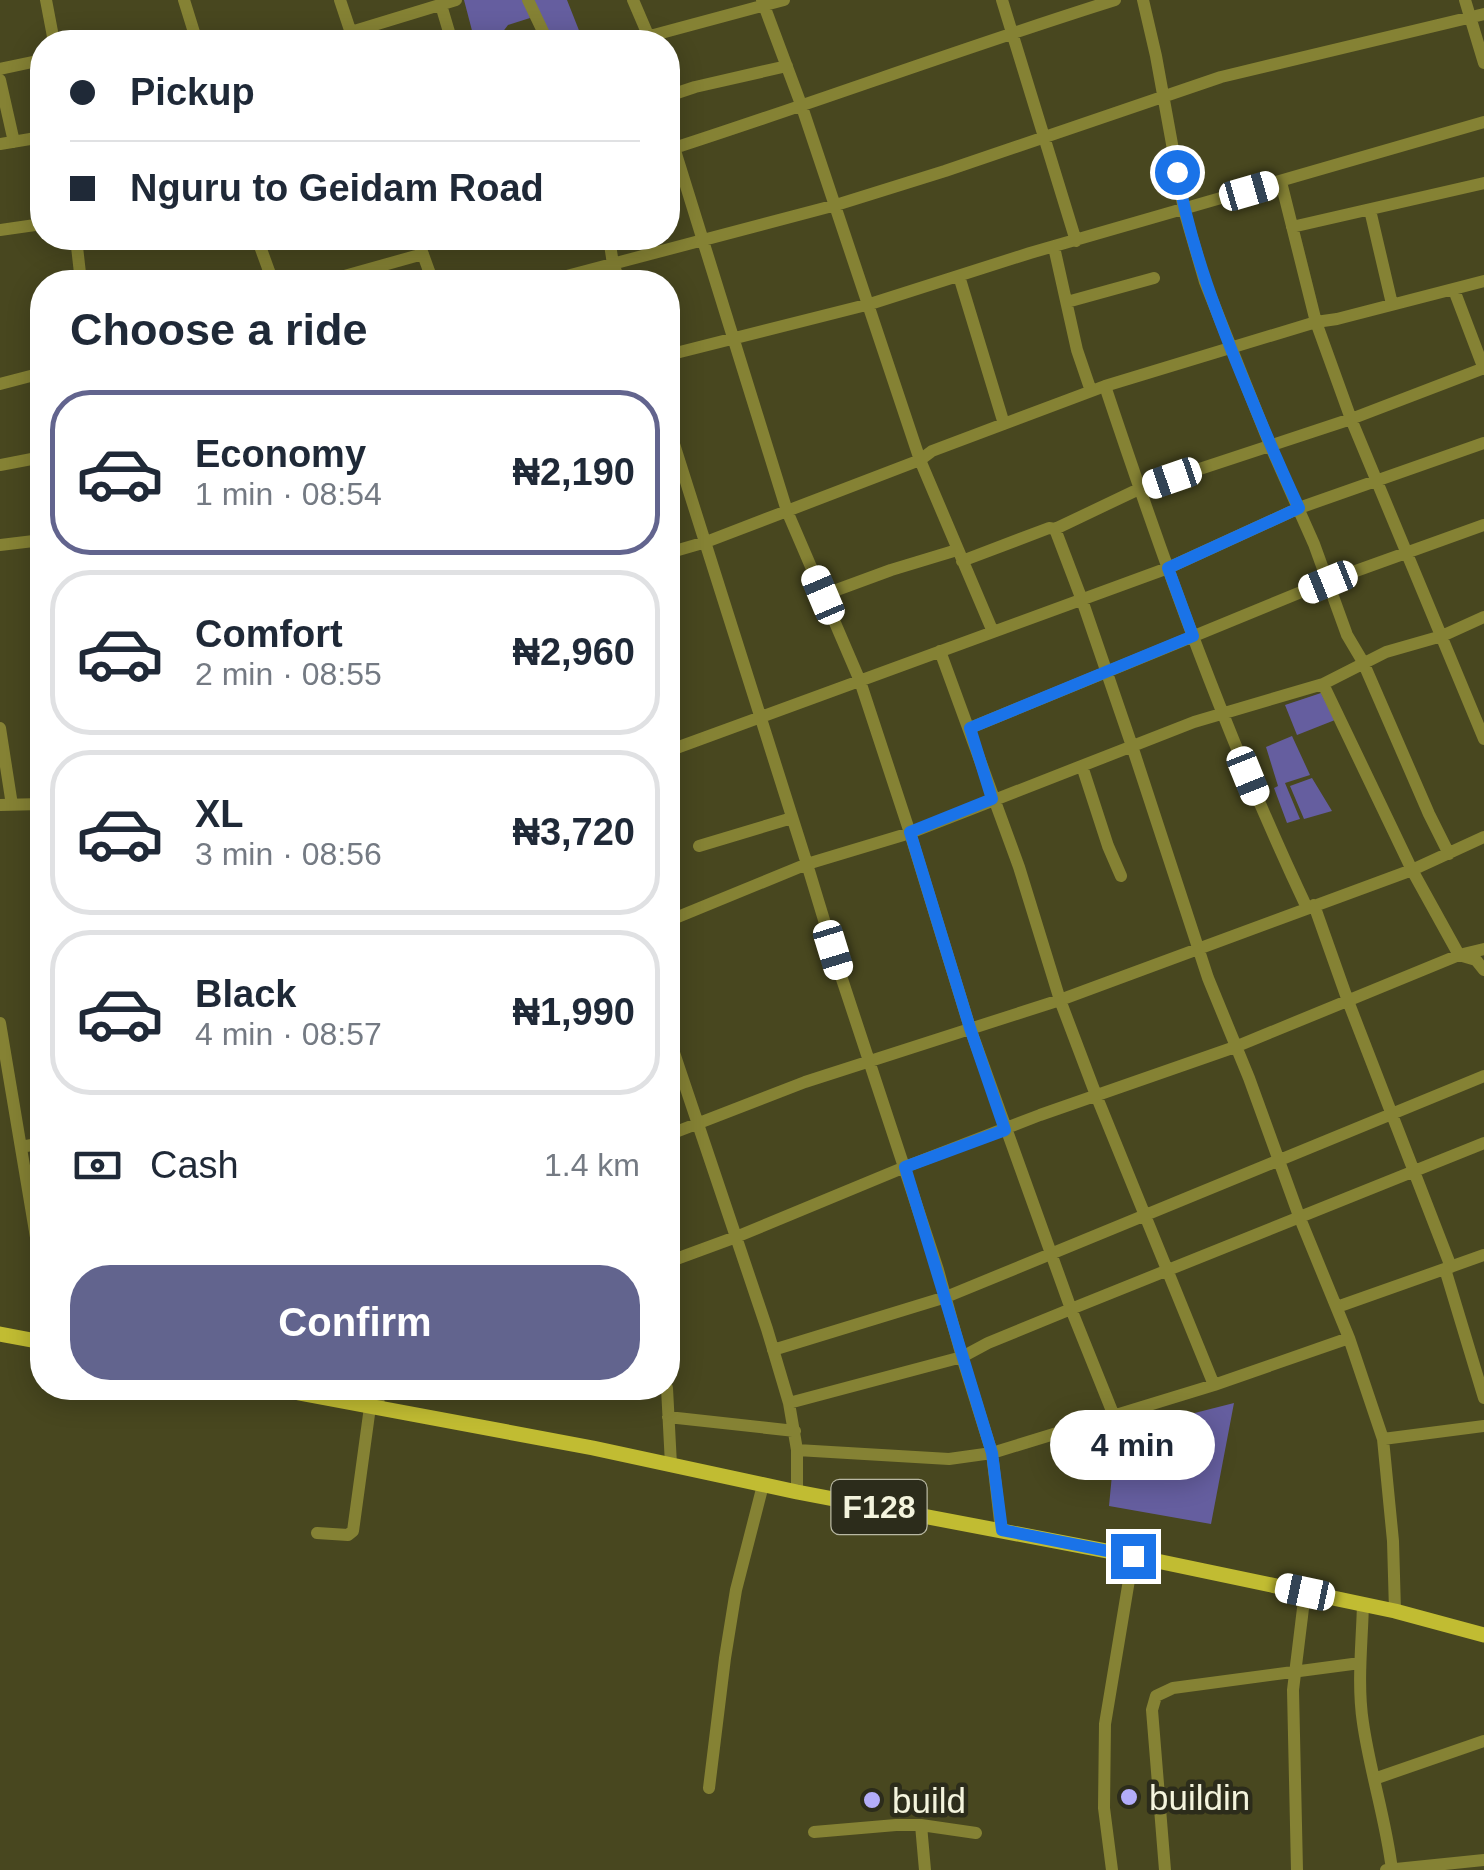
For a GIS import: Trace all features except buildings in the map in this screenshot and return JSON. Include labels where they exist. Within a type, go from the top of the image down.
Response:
[{"type":"main road","points":[[0,1334],[30,1340]]},
{"type":"main road","name":"F128","points":[[334,1400],[1133,1556],[1483,1633]]},
{"type":"street","points":[[46,0],[52,30]]},
{"type":"street","points":[[184,0],[193,30]]},
{"type":"street","points":[[340,0],[350,30]]},
{"type":"street","points":[[371,30],[456,0]]},
{"type":"street","points":[[528,0],[542,30]]},
{"type":"street","points":[[633,0],[646,30]]},
{"type":"street","points":[[679,30],[784,0]]},
{"type":"street","points":[[1002,0],[1076,240]]},
{"type":"street","points":[[680,146],[1115,0]]},
{"type":"street","points":[[1143,0],[1184,210],[1205,282],[1347,635],[1364,662],[1449,854]]},
{"type":"street","points":[[1465,0],[1477,16],[1484,63]]},
{"type":"street","points":[[441,4],[449,30]]},
{"type":"street","points":[[763,4],[836,205],[920,460],[992,632]]},
{"type":"street","points":[[680,247],[836,205],[1164,95],[1477,16]]},
{"type":"street","points":[[0,69],[30,63]]},
{"type":"street","points":[[680,92],[787,66]]},
{"type":"street","points":[[0,80],[7,143]]},
{"type":"street","points":[[680,351],[870,304],[1054,246],[1484,122]]},
{"type":"street","points":[[680,178],[787,511],[860,680],[1005,1130],[1114,1416]]},
{"type":"street","points":[[1281,182],[1316,322],[1351,418],[1484,739]]},
{"type":"street","points":[[1292,227],[1484,183]]},
{"type":"street","points":[[1370,210],[1392,304]]},
{"type":"street","points":[[0,230],[30,226]]},
{"type":"street","points":[[1054,246],[1076,350],[1098,388],[1222,714],[1274,838],[1310,907],[1392,1114],[1448,1268],[1484,1398]]},
{"type":"street","points":[[422,250],[429,270]]},
{"type":"street","points":[[611,250],[615,270]]},
{"type":"street","points":[[590,270],[670,250]]},
{"type":"street","points":[[366,270],[423,254]]},
{"type":"street","points":[[958,276],[1004,424]]},
{"type":"street","points":[[1067,302],[1154,278]]},
{"type":"street","points":[[680,550],[1098,388],[1316,322],[1484,280]]},
{"type":"street","points":[[823,595],[891,570],[1055,529],[1139,490],[1484,369],[1454,290]]},
{"type":"street","points":[[0,384],[30,375]]},
{"type":"street","points":[[680,747],[1168,568],[1299,508],[1484,443]]},
{"type":"street","points":[[0,465],[30,459]]},
{"type":"street","points":[[680,463],[840,976],[946,1296],[992,1453],[1002,1530]]},
{"type":"street","points":[[970,728],[1328,582],[1484,524]]},
{"type":"street","points":[[1055,529],[1107,672],[1197,948],[1349,1338],[1383,1439],[1395,1611]]},
{"type":"street","points":[[0,545],[30,541]]},
{"type":"street","points":[[680,916],[807,864],[910,832],[1132,746],[1323,684],[1364,662],[1484,618]]},
{"type":"street","points":[[940,650],[1019,867],[1060,1000],[1214,1385]]},
{"type":"street","points":[[1323,684],[1412,870],[1459,955],[1476,960],[1484,970]]},
{"type":"street","points":[[0,728],[6,805]]},
{"type":"street","points":[[1082,766],[1121,876]]},
{"type":"street","points":[[699,846],[792,818]]},
{"type":"street","points":[[680,1131],[869,1060],[1060,1000],[1412,870],[1484,837]]},
{"type":"street","points":[[680,1258],[905,1167],[1234,1047],[1459,955],[1484,949]]},
{"type":"street","points":[[0,1023],[30,1201]]},
{"type":"street","points":[[680,1071],[788,1403],[795,1430],[797,1492]]},
{"type":"street","points":[[773,1350],[946,1296],[1484,1076]]},
{"type":"street","points":[[788,1403],[962,1357],[988,1343],[1484,1143]]},
{"type":"street","points":[[21,1147],[30,1145]]},
{"type":"street","points":[[1337,1307],[1484,1255]]},
{"type":"street","points":[[797,1450],[949,1459],[992,1453],[1214,1385],[1349,1338]]},
{"type":"street","points":[[317,1534],[348,1535],[353,1531],[375,1400]]},
{"type":"street","points":[[667,1400],[671,1465]]},
{"type":"street","points":[[668,1417],[795,1430]]},
{"type":"street","points":[[1383,1439],[1484,1426]]},
{"type":"street","points":[[709,1788],[736,1590],[763,1485]]},
{"type":"street","points":[[1112,1870],[1104,1808],[1106,1724],[1133,1556]]},
{"type":"street","points":[[1297,1870],[1293,1690],[1305,1592]]},
{"type":"street","points":[[1363,1604],[1362,1721],[1388,1840],[1390,1870],[1484,1860]]},
{"type":"street","points":[[1165,1870],[1152,1710],[1156,1696],[1173,1688],[1360,1663]]},
{"type":"street","points":[[1374,1779],[1484,1741]]},
{"type":"street","points":[[922,1825],[925,1870]]},
{"type":"street","points":[[814,1832],[922,1825],[976,1833]]},
{"type":"shaded area","points":[[464,0],[525,0],[530,18],[504,30],[472,30]]},
{"type":"shaded area","points":[[530,0],[567,0],[579,30],[544,30]]},
{"type":"shaded area","points":[[1321,693],[1335,720],[1297,735],[1285,705]]},
{"type":"shaded area","points":[[1292,736],[1310,775],[1285,783],[1300,819],[1287,823],[1274,788],[1278,786],[1266,747]]},
{"type":"shaded area","points":[[1312,778],[1332,811],[1304,819],[1290,786]]},
{"type":"shaded area","points":[[1234,1403],[1211,1524],[1109,1506],[1116,1433]]},
{"type":"place","name":"buildin","points":[[1129,1797]]},
{"type":"place","name":"build","points":[[872,1800]]},
{"type":"route","points":[[1133,1556],[1002,1530],[992,1453],[905,1167],[1005,1130],[910,832],[992,799],[970,728],[1193,636],[1168,568],[1299,508],[1205,282],[1177,172]]}]
